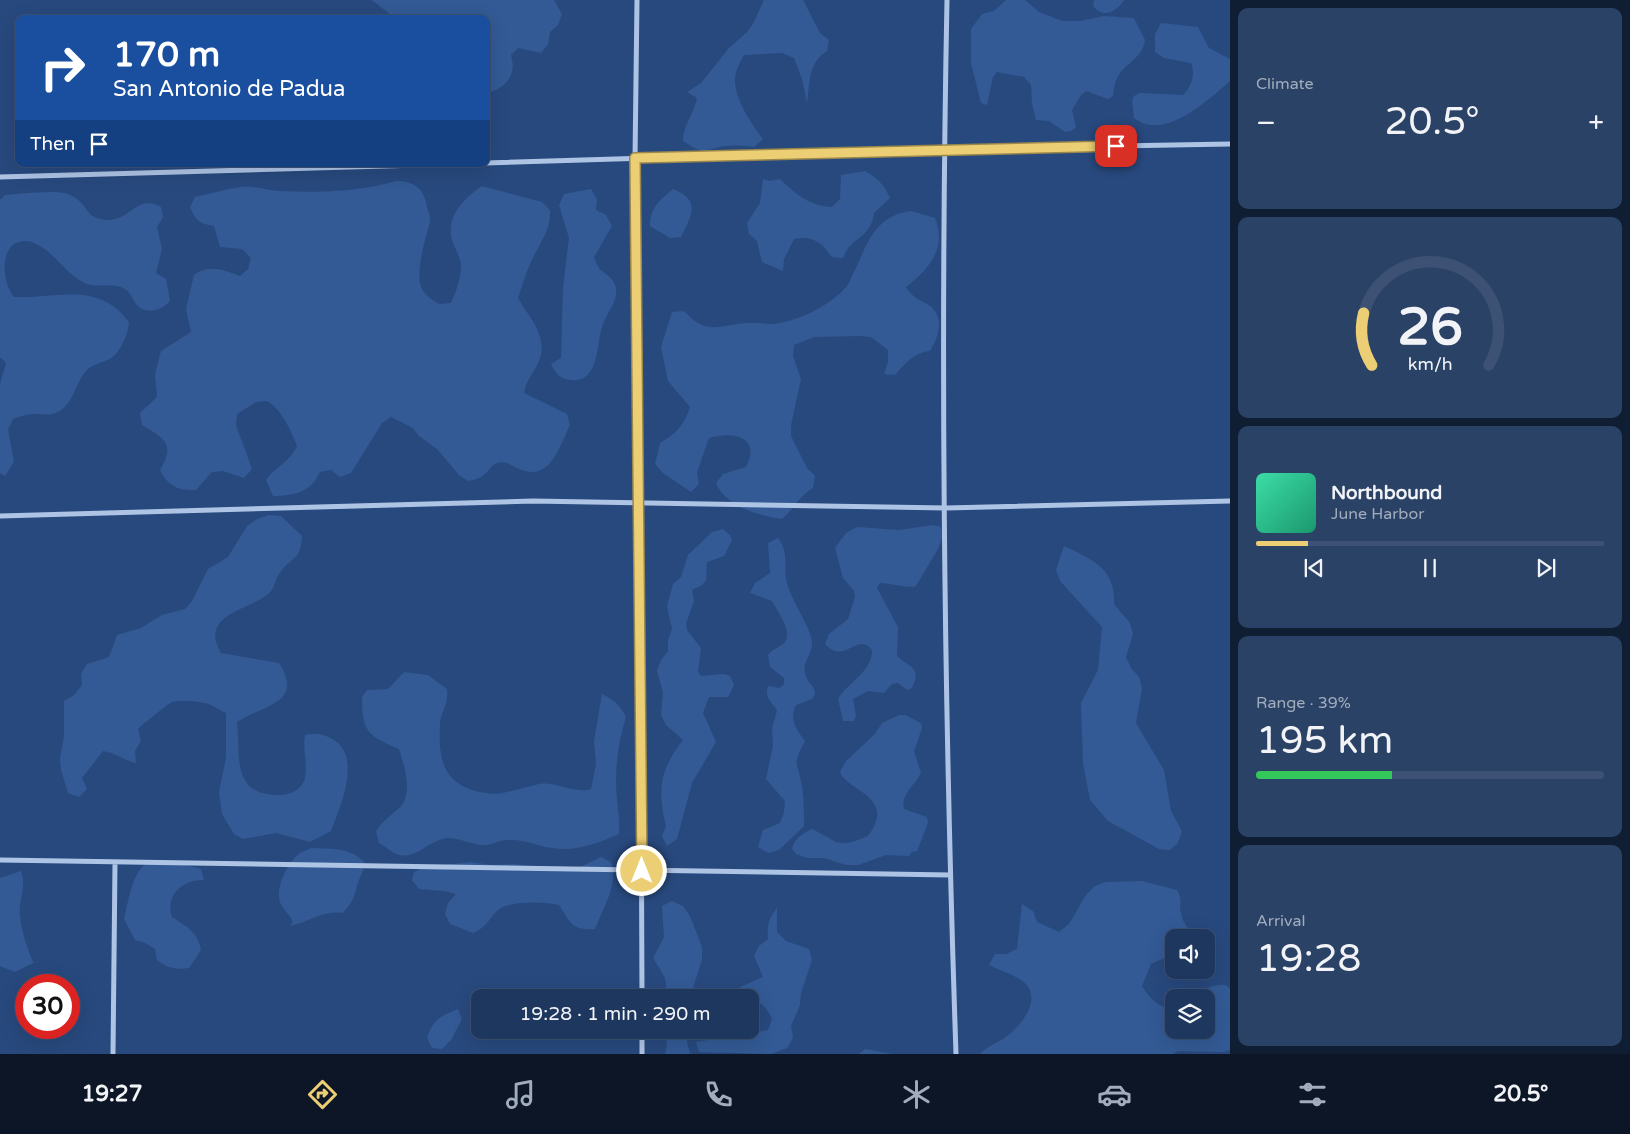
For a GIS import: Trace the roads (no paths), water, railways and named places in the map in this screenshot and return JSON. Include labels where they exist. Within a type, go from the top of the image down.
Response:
[{"type":"street","points":[[637,0],[635,158],[640,503],[642,989]]},
{"type":"street","points":[[947,0],[944,149],[946,508],[950,875],[956,1054]]},
{"type":"street","points":[[490,163],[944,149],[1230,144]]},
{"type":"street","points":[[0,177],[350,167]]},
{"type":"street","points":[[0,516],[533,501],[946,508],[1230,501]]},
{"type":"street","points":[[0,860],[950,875]]},
{"type":"street","points":[[113,1054],[115,863]]},
{"type":"street","points":[[642,1039],[642,1054]]}]
